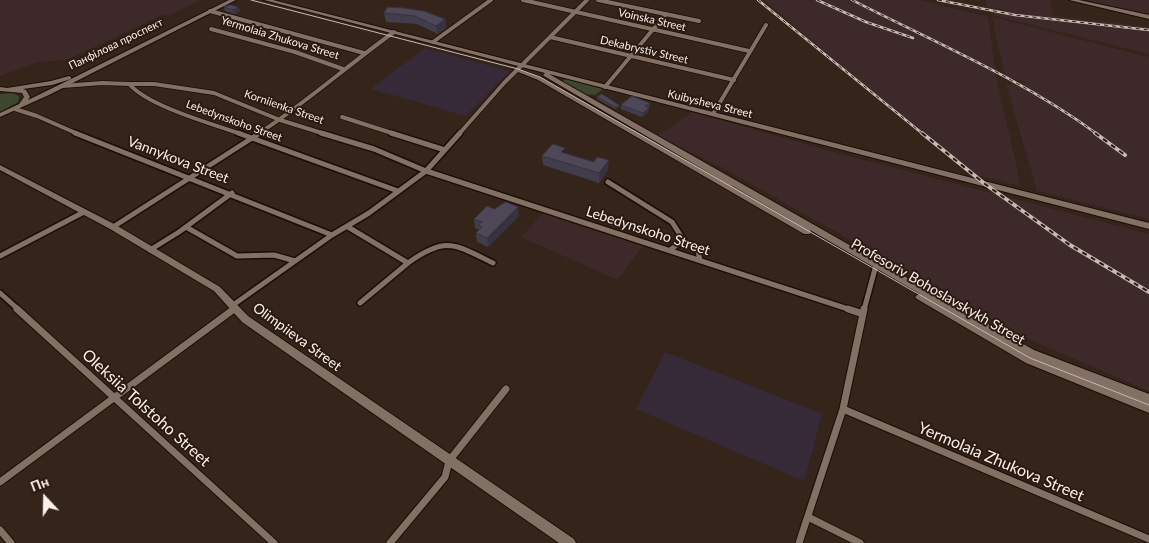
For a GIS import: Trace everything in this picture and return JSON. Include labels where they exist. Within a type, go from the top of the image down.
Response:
[{"type":"main road","name":"Панфілова проспект","points":[[4,89],[64,80],[226,0]]},
{"type":"main road","points":[[0,116],[233,0]]},
{"type":"main road","name":"Kuibysheva Street","points":[[267,0],[433,42],[519,68],[533,68],[604,88],[713,114],[1149,226]]},
{"type":"main road","points":[[1072,0],[1149,17]]},
{"type":"main road","points":[[519,68],[727,183]]},
{"type":"main road","name":"Profesoriv Bohoslavskykh Street","points":[[533,68],[1029,360],[1149,408]]},
{"type":"main road","points":[[4,89],[26,94],[27,97],[16,109]]},
{"type":"main road","name":"Olimpiieva Street","points":[[0,167],[113,227],[217,289],[245,319],[570,543]]},
{"type":"main road","name":"Profesoriv Bohoslavskykh Street","points":[[875,268],[1031,353],[1149,399]]},
{"type":"street","points":[[433,42],[491,0]]},
{"type":"street","name":"Voinska Street","points":[[523,0],[749,51]]},
{"type":"street","points":[[0,482],[295,261],[332,235],[348,227],[426,171],[519,68],[587,0]]},
{"type":"street","points":[[598,0],[699,21]]},
{"type":"street","name":"Yermolaia Zhukova Street","points":[[210,11],[364,53]]},
{"type":"street","points":[[604,88],[665,15]]},
{"type":"street","points":[[713,114],[766,25]]},
{"type":"street","name":"Yermolaia Zhukova Street","points":[[211,28],[295,52],[342,69]]},
{"type":"street","points":[[113,227],[280,120],[342,69],[394,32]]},
{"type":"street","name":"Dekabrystiv Street","points":[[550,37],[734,80]]},
{"type":"street","points":[[63,86],[102,83],[129,84]]},
{"type":"street","name":"Korniienka Street","points":[[129,84],[154,84],[214,93],[280,120],[374,149],[426,171]]},
{"type":"street","name":"Lebedynskoho Street","points":[[129,84],[137,92],[162,105],[398,191]]},
{"type":"street","name":"Vannykova Street","points":[[16,109],[29,112],[100,144],[232,193],[332,235]]},
{"type":"street","name":"Korniienka Street","points":[[342,117],[445,150]]},
{"type":"street","name":"Lebedynskoho Street","points":[[426,171],[862,314]]},
{"type":"street","points":[[608,182],[672,222],[686,244]]},
{"type":"street","points":[[150,250],[186,227],[232,193]]},
{"type":"street","points":[[0,256],[84,212]]},
{"type":"street","points":[[186,227],[206,235],[210,242],[236,256],[248,258],[272,254],[295,261]]},
{"type":"street","points":[[348,227],[408,263]]},
{"type":"street","points":[[360,303],[426,249],[452,244],[493,263]]},
{"type":"street","points":[[670,250],[678,244],[686,244],[697,248],[700,260]]},
{"type":"street","points":[[798,543],[843,409],[862,314],[875,268]]},
{"type":"street","name":"Oleksiia Tolstoho Street","points":[[0,293],[274,543]]},
{"type":"street","points":[[390,543],[445,477],[449,461],[506,389]]},
{"type":"street","name":"Yermolaia Zhukova Street","points":[[843,409],[1149,539]]},
{"type":"street","points":[[808,517],[860,543]]},
{"type":"street","points":[[0,530],[11,543]]},
{"type":"shaded area","points":[[0,0],[201,0],[167,16],[162,15],[67,60],[38,62],[0,76]]},
{"type":"shaded area","points":[[764,0],[920,0],[988,17],[996,76],[1021,186],[968,173]]},
{"type":"shaded area","points":[[986,0],[1051,0],[1053,16],[1149,27],[1149,54],[992,15],[995,9],[1035,14],[986,7]]},
{"type":"shaded area","points":[[1086,0],[1149,0],[1149,15],[1124,10]]},
{"type":"shaded area","points":[[992,17],[1149,57],[1149,219],[1037,191],[1006,85],[1027,82],[1005,77]]},
{"type":"shaded area","points":[[425,48],[510,71],[466,116],[371,89]]},
{"type":"shaded area","points":[[692,112],[830,151],[1149,234],[1149,391],[1021,336],[721,167],[657,136]]},
{"type":"shaded area","points":[[546,210],[643,245],[618,280],[521,237]]},
{"type":"shaded area","points":[[665,352],[822,414],[804,481],[636,409]]},
{"type":"green space","points":[[566,79],[603,89],[595,95],[585,94],[562,81]]},
{"type":"green space","points":[[12,93],[19,96],[18,102],[0,112],[0,94]]},
{"type":"building","points":[[230,5],[238,7],[233,10],[224,7]]},
{"type":"building","points":[[388,7],[424,11],[445,19],[436,26],[415,16],[384,13]]},
{"type":"building","points":[[602,94],[619,105],[615,107],[597,97]]},
{"type":"building","points":[[632,96],[650,103],[645,106],[649,108],[643,113],[621,105]]},
{"type":"building","points":[[553,144],[565,148],[561,152],[594,162],[597,157],[609,160],[599,173],[542,156]]},
{"type":"building","points":[[506,202],[518,207],[487,238],[476,233],[482,227],[478,225],[482,222],[474,219],[487,206],[494,209]]},
{"type":"tram line","points":[[251,0],[518,69],[540,77],[1030,358],[1149,405]]},
{"type":"railway","points":[[758,0],[923,134]]},
{"type":"railway","points":[[817,0],[866,22],[913,38]]},
{"type":"railway","points":[[852,0],[1008,79],[1039,96],[1097,134]]},
{"type":"railway","points":[[938,0],[1015,15],[1149,30]]},
{"type":"railway","points":[[922,133],[985,184],[1070,245],[1149,292]]},
{"type":"railway","points":[[1095,133],[1125,155]]}]
